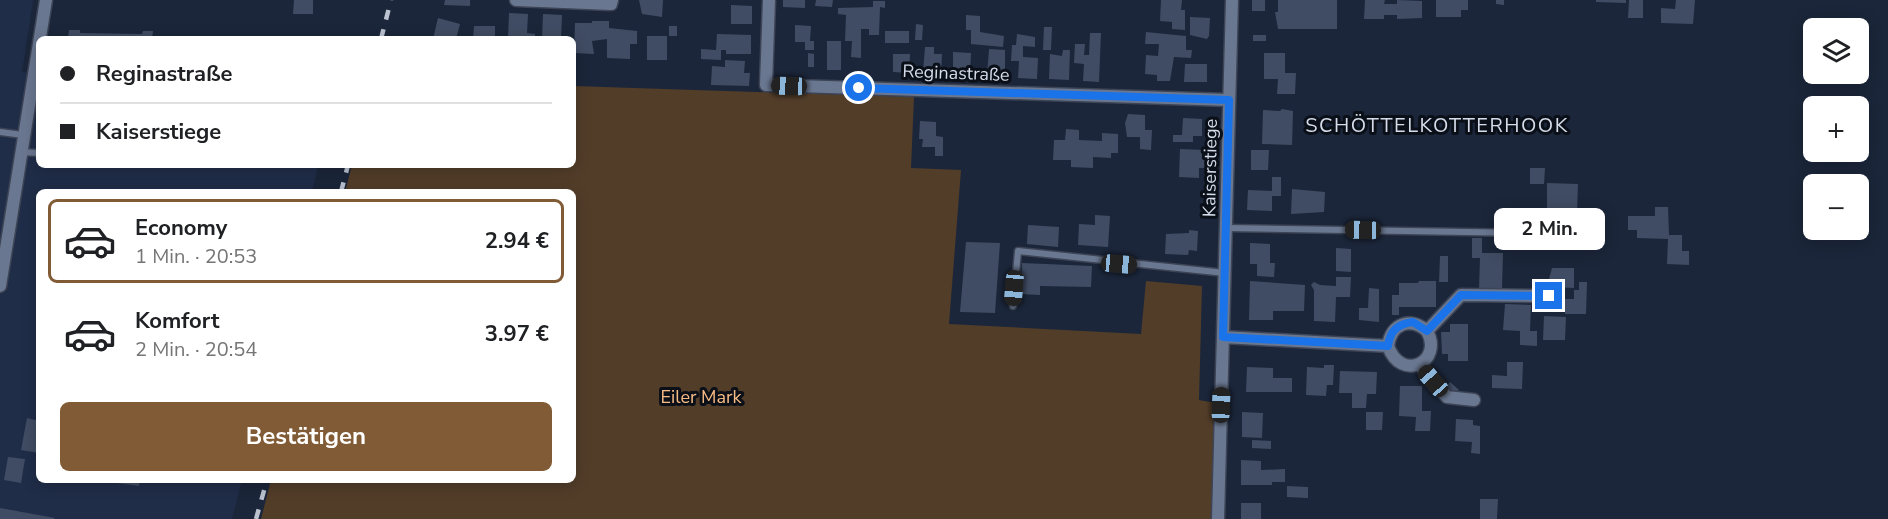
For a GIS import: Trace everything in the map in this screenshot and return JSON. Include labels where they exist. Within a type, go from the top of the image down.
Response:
[{"type":"street","points":[[39,36],[45,0]]},
{"type":"street","points":[[516,0],[611,4],[612,0]]},
{"type":"street","name":"Reginastraße","points":[[768,0],[766,85],[1229,100]]},
{"type":"street","name":"Kaiserstiege","points":[[1218,519],[1228,228],[1232,0]]},
{"type":"street","points":[[0,285],[36,55]]},
{"type":"street","points":[[1427,331],[1461,295],[1549,296]]},
{"type":"street","points":[[1404,323],[1420,325],[1427,331],[1432,346],[1428,356],[1419,364],[1411,366],[1400,364],[1391,356],[1388,346],[1389,336],[1395,328],[1404,323]]},
{"type":"street","points":[[1223,337],[1388,346]]},
{"type":"street","points":[[1419,364],[1447,397],[1474,400]]},
{"type":"lane","points":[[0,132],[23,135]]},
{"type":"lane","points":[[20,152],[36,153]]},
{"type":"lane","points":[[1228,228],[1588,234]]},
{"type":"lane","points":[[1013,306],[1018,251],[1226,273]]},
{"type":"shaded area","points":[[0,0],[33,0],[22,72],[36,73],[36,168],[317,168],[313,189],[36,189],[36,483],[241,483],[232,519],[0,519]]},
{"type":"green space","name":"Eiler Mark","points":[[576,86],[914,97],[911,168],[961,170],[949,324],[1141,334],[1146,281],[1202,286],[1199,400],[1216,403],[1211,519],[261,519],[270,483],[576,483],[576,189],[346,189],[351,168],[576,168]]},
{"type":"building","points":[[294,0],[313,0],[313,14],[293,14]]},
{"type":"building","points":[[445,0],[470,0],[470,6],[444,5]]},
{"type":"building","points":[[639,0],[663,0],[662,17],[642,14]]},
{"type":"building","points":[[783,0],[805,0],[805,8],[783,7]]},
{"type":"building","points":[[816,0],[833,0],[832,7],[815,6]]},
{"type":"building","points":[[1161,0],[1182,0],[1181,10],[1185,10],[1185,30],[1172,29],[1172,22],[1160,21]]},
{"type":"building","points":[[1252,0],[1265,0],[1265,11],[1252,11]]},
{"type":"building","points":[[1278,0],[1337,0],[1337,29],[1278,29],[1275,12],[1278,12]]},
{"type":"building","points":[[1365,0],[1385,0],[1384,4],[1397,4],[1397,0],[1422,1],[1422,18],[1397,19],[1397,15],[1384,15],[1384,19],[1364,19]]},
{"type":"building","points":[[1436,0],[1468,0],[1468,10],[1461,10],[1461,17],[1436,17]]},
{"type":"building","points":[[1496,0],[1504,0],[1504,5],[1496,4]]},
{"type":"building","points":[[1596,0],[1626,0],[1626,3],[1596,2]]},
{"type":"building","points":[[1629,0],[1643,0],[1643,18],[1628,18]]},
{"type":"building","points":[[1676,0],[1695,0],[1693,24],[1661,23],[1661,8],[1675,9]]},
{"type":"building","points":[[873,1],[885,1],[885,8],[880,7],[879,35],[869,35],[869,29],[861,29],[861,58],[851,57],[852,41],[845,41],[846,15],[838,14],[838,8],[873,7]]},
{"type":"building","points":[[731,5],[752,6],[752,24],[731,24]]},
{"type":"building","points":[[509,13],[528,14],[527,33],[535,34],[535,36],[508,36]]},
{"type":"building","points":[[543,14],[562,15],[561,36],[542,36]]},
{"type":"building","points":[[966,15],[980,16],[980,32],[1004,36],[1003,47],[971,44],[971,30],[966,30]]},
{"type":"building","points":[[1190,17],[1210,18],[1207,39],[1190,35]]},
{"type":"building","points":[[438,18],[460,24],[457,36],[434,36]]},
{"type":"building","points":[[592,21],[609,21],[609,28],[637,31],[637,44],[630,44],[630,59],[607,58],[607,39],[592,41],[594,54],[576,53],[575,23],[592,23]]},
{"type":"building","points":[[916,24],[923,25],[922,40],[915,40]]},
{"type":"building","points":[[795,25],[811,26],[810,41],[814,41],[814,50],[805,50],[805,42],[795,42]]},
{"type":"building","points":[[474,26],[495,26],[495,36],[473,36]]},
{"type":"building","points":[[669,26],[677,26],[677,36],[669,36]]},
{"type":"building","points":[[1044,27],[1052,27],[1051,50],[1043,50]]},
{"type":"building","points":[[69,30],[80,30],[80,33],[142,34],[143,31],[153,31],[152,36],[68,36]]},
{"type":"building","points":[[885,31],[909,31],[909,43],[885,43]]},
{"type":"building","points":[[1146,32],[1186,36],[1186,50],[1192,50],[1191,58],[1174,57],[1170,81],[1157,81],[1157,75],[1145,74],[1146,55],[1158,56],[1159,44],[1145,44]]},
{"type":"building","points":[[1090,33],[1101,33],[1099,82],[1083,81],[1084,64],[1074,63],[1075,44],[1085,44],[1084,55],[1089,55]]},
{"type":"building","points":[[717,34],[751,35],[751,54],[726,54],[726,50],[721,50],[721,60],[701,59],[701,49],[716,50]]},
{"type":"building","points":[[1017,34],[1035,37],[1035,47],[1023,46],[1023,57],[1038,58],[1037,79],[1018,78],[1019,61],[1011,61],[1012,45],[1016,45]]},
{"type":"building","points":[[1253,35],[1266,35],[1266,41],[1253,41]]},
{"type":"building","points":[[647,36],[667,36],[667,60],[647,60]]},
{"type":"building","points":[[827,41],[841,41],[841,70],[827,70]]},
{"type":"building","points":[[925,47],[934,47],[934,54],[942,54],[941,74],[923,73]]},
{"type":"building","points":[[989,49],[1005,50],[1005,76],[987,76]]},
{"type":"building","points":[[1063,50],[1070,50],[1069,80],[1049,79],[1050,54],[1062,56]]},
{"type":"building","points":[[953,52],[971,53],[970,76],[953,75]]},
{"type":"building","points":[[808,53],[814,54],[814,67],[808,67]]},
{"type":"building","points":[[1264,53],[1285,53],[1285,73],[1296,73],[1295,94],[1277,94],[1278,79],[1264,79]]},
{"type":"building","points":[[893,54],[910,54],[909,73],[893,72]]},
{"type":"building","points":[[725,60],[745,61],[744,73],[750,73],[749,86],[711,85],[712,66],[725,67]]},
{"type":"building","points":[[1185,64],[1207,64],[1207,82],[1184,82]]},
{"type":"building","points":[[1282,109],[1293,111],[1292,145],[1262,144],[1263,110],[1280,111]]},
{"type":"building","points":[[1128,114],[1145,115],[1145,130],[1152,130],[1151,150],[1140,149],[1140,137],[1127,137],[1125,123]]},
{"type":"building","points":[[1183,118],[1202,119],[1202,136],[1193,136],[1193,142],[1173,142],[1173,135],[1182,135]]},
{"type":"building","points":[[920,121],[936,122],[936,136],[943,137],[943,156],[935,156],[935,147],[922,147],[923,139],[919,139]]},
{"type":"building","points":[[1066,129],[1079,130],[1079,140],[1102,141],[1102,133],[1118,134],[1118,153],[1111,153],[1111,158],[1093,157],[1093,168],[1071,167],[1071,160],[1053,160],[1054,140],[1065,140]]},
{"type":"building","points":[[1180,149],[1206,150],[1206,168],[1199,168],[1199,178],[1179,177]]},
{"type":"building","points":[[1251,150],[1269,150],[1268,170],[1251,170]]},
{"type":"building","points":[[1530,168],[1545,168],[1544,184],[1530,184]]},
{"type":"building","points":[[1272,177],[1281,177],[1281,196],[1272,196],[1272,211],[1247,210],[1248,190],[1272,191]]},
{"type":"building","points":[[1547,183],[1578,184],[1577,212],[1547,211]]},
{"type":"building","points":[[1292,189],[1325,192],[1324,212],[1291,214]]},
{"type":"building","points":[[1655,207],[1668,207],[1669,235],[1682,235],[1682,251],[1689,251],[1689,265],[1667,264],[1668,239],[1637,238],[1637,230],[1628,230],[1628,216],[1655,216]]},
{"type":"building","points":[[1095,215],[1110,216],[1108,247],[1078,245],[1079,224],[1095,225]]},
{"type":"building","points":[[1028,225],[1059,227],[1058,247],[1027,244]]},
{"type":"building","points":[[1189,230],[1198,231],[1197,251],[1189,250],[1188,255],[1165,254],[1166,234],[1189,233]]},
{"type":"building","points":[[1472,238],[1482,238],[1482,253],[1503,253],[1502,288],[1479,288],[1480,258],[1472,258]]},
{"type":"building","points":[[966,242],[1000,243],[995,313],[960,312]]},
{"type":"building","points":[[1250,243],[1270,244],[1270,263],[1275,263],[1274,277],[1257,276],[1257,264],[1250,264]]},
{"type":"building","points":[[1336,248],[1351,249],[1351,272],[1336,271]]},
{"type":"building","points":[[1440,256],[1448,256],[1448,282],[1439,282]]},
{"type":"building","points":[[1022,263],[1092,266],[1091,287],[1040,286],[1040,295],[1021,294]]},
{"type":"building","points":[[1552,268],[1574,268],[1574,288],[1552,287],[1549,279]]},
{"type":"building","points":[[1336,277],[1351,277],[1350,297],[1336,297],[1335,322],[1314,321],[1314,290],[1311,285],[1314,282],[1320,285],[1336,286]]},
{"type":"building","points":[[1250,281],[1305,285],[1304,311],[1273,311],[1273,320],[1249,320]]},
{"type":"building","points":[[1419,281],[1436,281],[1436,307],[1399,307],[1399,315],[1392,315],[1392,295],[1399,295],[1399,283],[1418,283]]},
{"type":"building","points":[[1579,282],[1587,282],[1586,314],[1565,314],[1565,299],[1574,299],[1574,290],[1579,290]]},
{"type":"building","points":[[1369,288],[1379,289],[1379,322],[1359,320],[1359,308],[1368,308]]},
{"type":"building","points":[[1505,304],[1531,305],[1530,331],[1537,331],[1537,346],[1520,345],[1520,331],[1503,330]]},
{"type":"building","points":[[1544,316],[1566,317],[1565,340],[1543,340]]},
{"type":"building","points":[[1450,324],[1468,324],[1468,361],[1448,361],[1448,354],[1442,354],[1441,332],[1450,332]]},
{"type":"building","points":[[1507,362],[1523,362],[1522,389],[1492,388],[1492,375],[1507,376]]},
{"type":"building","points":[[1324,365],[1334,365],[1333,385],[1327,385],[1326,396],[1306,395],[1307,367],[1324,368]]},
{"type":"building","points":[[1247,367],[1273,368],[1273,378],[1292,378],[1292,392],[1246,392]]},
{"type":"building","points":[[1340,371],[1377,372],[1376,394],[1367,394],[1366,408],[1352,408],[1352,393],[1339,393]]},
{"type":"building","points":[[1450,382],[1459,390],[1455,395],[1446,387]]},
{"type":"building","points":[[1400,386],[1422,386],[1422,411],[1431,411],[1430,431],[1415,431],[1416,417],[1399,416]]},
{"type":"building","points":[[1242,412],[1263,413],[1262,438],[1242,437]]},
{"type":"building","points":[[1366,412],[1383,412],[1382,430],[1366,430]]},
{"type":"building","points":[[27,418],[36,420],[36,452],[21,450]]},
{"type":"building","points":[[1456,419],[1473,420],[1473,425],[1480,426],[1480,454],[1471,453],[1472,442],[1455,441]]},
{"type":"building","points":[[1252,440],[1271,441],[1271,449],[1252,448]]},
{"type":"building","points":[[8,457],[25,459],[21,483],[4,480]]},
{"type":"building","points":[[1241,460],[1261,461],[1261,470],[1285,469],[1285,482],[1272,482],[1272,485],[1241,485]]},
{"type":"building","points":[[117,483],[140,483],[139,486]]},
{"type":"building","points":[[1287,486],[1308,487],[1308,498],[1287,497]]},
{"type":"building","points":[[1480,499],[1498,499],[1497,519],[1480,519]]},
{"type":"building","points":[[1241,503],[1261,503],[1261,519],[1241,519]]},
{"type":"building","points":[[0,508],[55,518],[0,519]]},
{"type":"railway","points":[[382,36],[391,0]]},
{"type":"railway","points":[[342,189],[347,168]]},
{"type":"railway","points":[[256,519],[266,483]]},
{"type":"district","name":"SCHÖTTELKOTTERHOOK","points":[[1437,125]]},
{"type":"route","points":[[859,88],[1229,100],[1228,228],[1223,337],[1388,346],[1389,336],[1395,328],[1404,323],[1413,322],[1427,331],[1461,295],[1549,296]]}]
